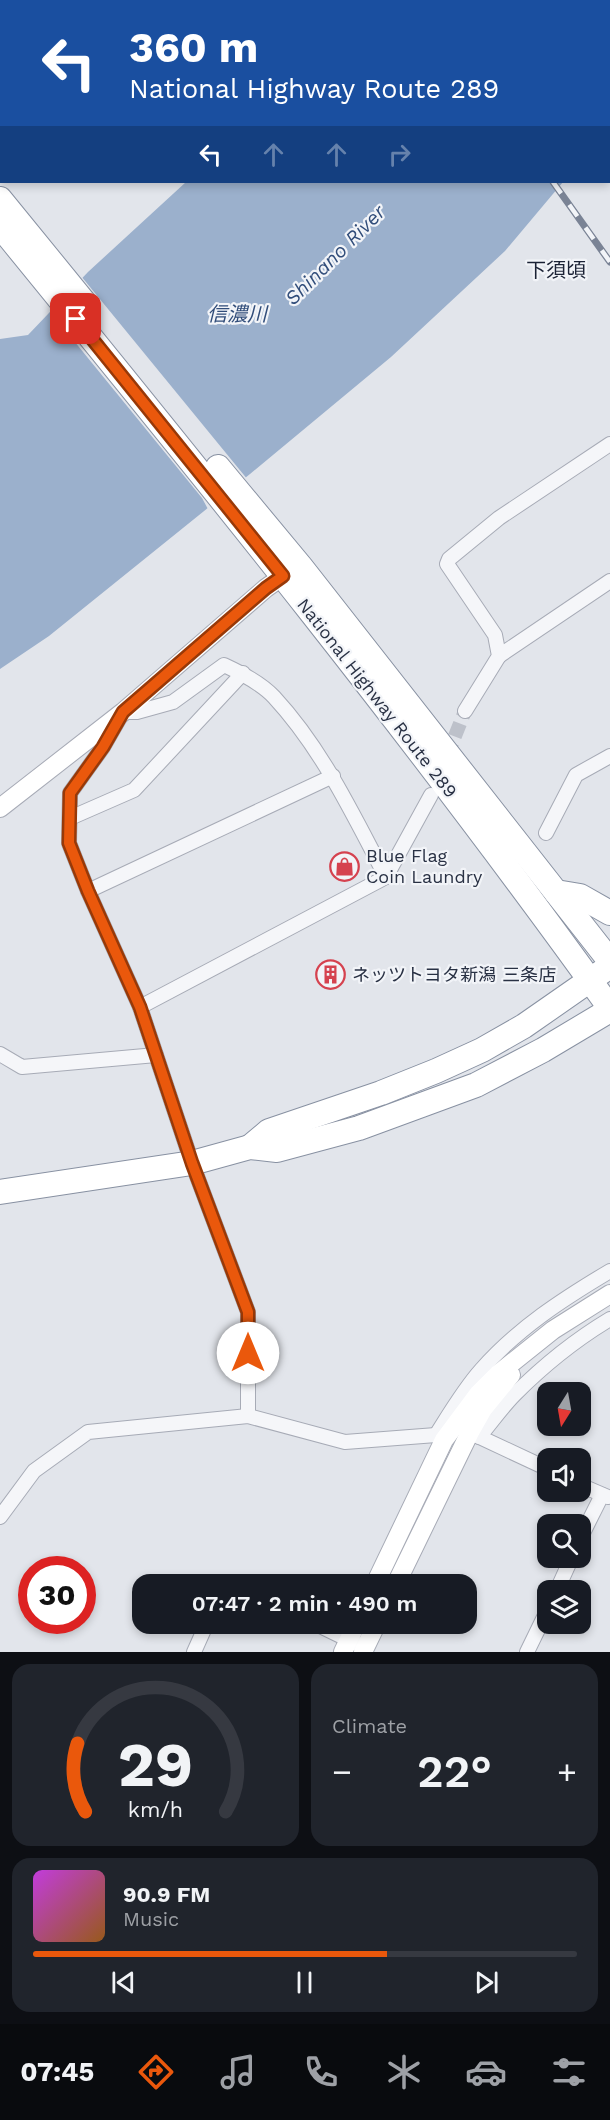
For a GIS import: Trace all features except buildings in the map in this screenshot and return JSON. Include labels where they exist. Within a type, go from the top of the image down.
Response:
[{"type":"highway","name":"National Highway Route 289","points":[[0,199],[210,458],[272,548],[283,576],[454,797],[610,1009]]},
{"type":"highway","name":"National Highway Route 289","points":[[0,226],[272,548],[556,892],[610,961]]},
{"type":"highway","points":[[556,892],[580,896],[610,913]]},
{"type":"highway","points":[[250,1147],[269,1131],[381,1093],[482,1050],[524,1026],[610,966]]},
{"type":"highway","points":[[0,1192],[192,1163],[250,1147],[277,1150],[359,1128],[476,1085],[543,1050],[610,1009]]},
{"type":"street","points":[[499,656],[495,635],[447,564],[449,559],[499,518],[610,444]]},
{"type":"street","points":[[0,808],[123,712],[266,588],[283,576]]},
{"type":"street","points":[[465,711],[499,656],[610,581]]},
{"type":"street","points":[[123,712],[137,712],[173,702],[224,665],[243,673],[273,696],[321,757],[386,877]]},
{"type":"street","points":[[70,818],[134,790],[243,673]]},
{"type":"street","points":[[123,712],[103,747],[70,793],[69,843],[140,1007],[192,1163],[248,1312],[248,1416]]},
{"type":"street","points":[[546,833],[576,775],[610,756]]},
{"type":"street","points":[[88,891],[333,776]]},
{"type":"street","points":[[140,1007],[386,877],[431,795]]},
{"type":"street","points":[[0,1054],[22,1067],[156,1055]]},
{"type":"street","points":[[379,1574],[440,1437],[480,1371],[537,1317],[610,1271]]},
{"type":"street","points":[[0,1517],[34,1472],[88,1432],[248,1416],[345,1442],[440,1437],[498,1374],[553,1330],[610,1294]]},
{"type":"street","points":[[474,1434],[552,1359],[610,1318]]},
{"type":"street","points":[[401,1574],[474,1434],[483,1409],[553,1330]]},
{"type":"street","points":[[474,1434],[537,1464]]},
{"type":"street","points":[[591,1490],[606,1496],[591,1521]]},
{"type":"street","points":[[527,1652],[537,1632]]},
{"type":"street","points":[[194,1652],[202,1634]]},
{"type":"street","points":[[349,1638],[364,1650],[372,1634]]},
{"type":"water","name":"信濃川","points":[[185,183],[562,183],[505,251],[391,357],[49,636],[0,669],[0,339],[28,335],[88,272]]},
{"type":"pier","points":[[81,276],[248,480],[209,511],[202,498],[48,309]]},
{"type":"tunnel","points":[[447,756],[465,711]]},
{"type":"railway","points":[[554,183],[610,262]]},
{"type":"place","name":"Blue Flag Coin Laundry","points":[[345,866]]},
{"type":"place","name":"ネッツトヨタ新潟 三条店","points":[[331,975]]},
{"type":"district","name":"下須頃","points":[[556,270]]},
{"type":"route","points":[[76,319],[283,576],[266,588],[123,712],[103,747],[70,793],[69,843],[140,1007],[192,1163],[248,1312],[248,1353]]},
{"type":"water label","name":"Shinano River","points":[[335,255]]}]
